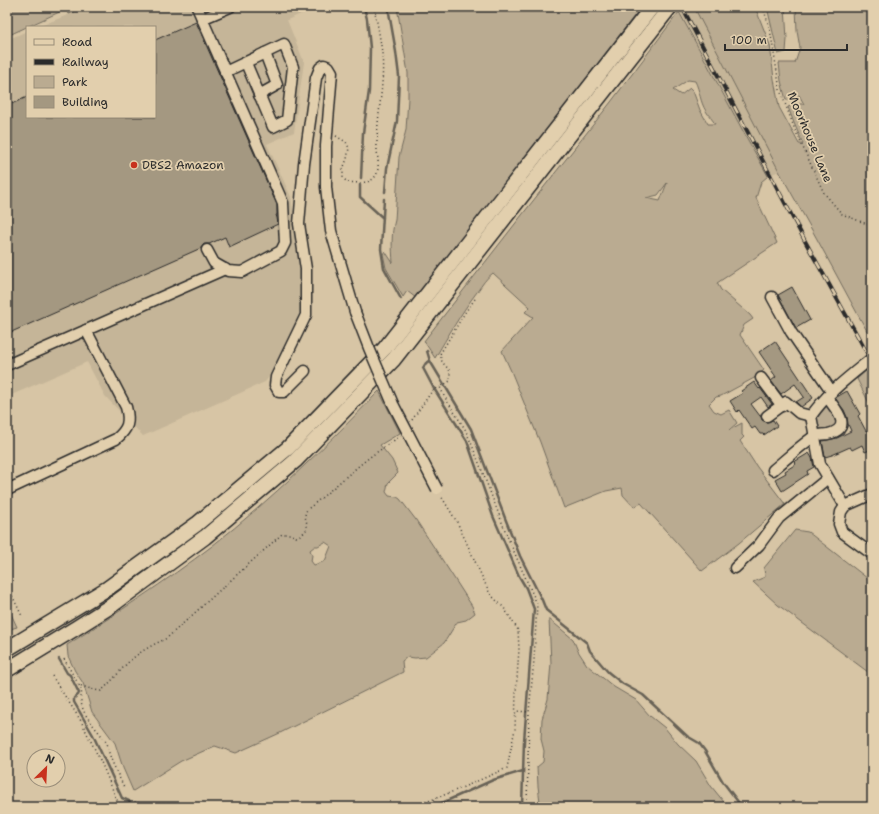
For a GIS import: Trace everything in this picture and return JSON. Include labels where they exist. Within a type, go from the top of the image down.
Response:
[{"type":"highway","points":[[7,648],[108,588],[197,524],[288,448],[385,348],[652,7]]},
{"type":"highway","points":[[7,670],[111,606],[205,537],[295,461],[394,359],[670,7]]},
{"type":"street","points":[[197,7],[284,203],[285,243],[281,251],[242,272],[228,271],[214,262],[207,250]]},
{"type":"street","points":[[202,19],[230,7]]},
{"type":"street","points":[[226,72],[246,62],[284,44],[293,67],[287,120],[273,127],[246,62]]},
{"type":"street","points":[[259,95],[278,85],[265,53]]},
{"type":"street","points":[[305,371],[284,392],[279,392],[275,385],[276,377],[306,315],[306,269],[299,224],[304,164],[316,78],[320,68],[330,66],[332,72],[326,135],[326,187],[331,231],[355,312],[369,348],[393,404],[437,489]]},
{"type":"street","points":[[7,365],[225,269]]},
{"type":"street","points":[[772,297],[791,332],[830,394],[840,416],[841,425],[840,429],[836,431],[828,434],[815,435],[773,470]]},
{"type":"street","points":[[7,490],[116,439],[123,433],[127,426],[128,417],[126,407],[86,330]]},
{"type":"street","points":[[845,506],[820,464],[811,416],[818,406],[841,383],[872,358]]},
{"type":"street","points":[[761,378],[782,406]]},
{"type":"street","points":[[767,416],[786,402],[799,413],[811,416]]},
{"type":"street","points":[[735,568],[759,545],[779,518],[828,478]]},
{"type":"street","points":[[872,494],[845,506],[841,512],[839,524],[842,532],[872,554]]},
{"type":"path","points":[[326,135],[338,136],[346,142],[349,148],[343,169],[343,178],[347,182],[356,183],[369,181],[375,177],[378,168],[377,137],[382,89],[382,53],[374,7]]},
{"type":"path","name":"Moorhouse Lane","points":[[763,7],[770,29],[780,90],[795,130],[824,193],[842,214],[872,226]]},
{"type":"path","points":[[412,420],[432,391],[450,381],[450,372],[442,362],[440,354],[475,299]]},
{"type":"path","points":[[440,387],[472,445],[508,538],[537,604],[529,712],[526,807]]},
{"type":"path","points":[[79,685],[94,690],[101,690],[107,686],[136,655],[167,638],[282,534],[290,534],[296,537],[302,535],[306,530],[307,524],[305,515],[307,510],[371,456],[399,437],[404,431]]},
{"type":"path","points":[[410,807],[425,803],[507,768],[515,729],[519,649],[518,630],[504,608],[490,594],[457,522],[437,489]]},
{"type":"path","points":[[7,585],[22,616]]},
{"type":"path","points":[[64,659],[82,691],[80,698],[84,711],[107,743],[109,755],[124,787]]},
{"type":"path","points":[[52,676],[80,721],[101,762],[120,807]]},
{"type":"path","points":[[516,711],[529,712]]},
{"type":"path","points":[[124,807],[136,802],[138,807]]},
{"type":"shaded area","points":[[87,7],[317,7],[287,20],[304,62],[294,132],[267,144],[291,197],[302,263],[304,292],[301,318],[273,372],[265,382],[143,436],[105,396],[87,362],[7,397],[7,40],[26,31],[26,118],[156,118],[156,26],[40,26]]},
{"type":"shaded area","points":[[677,7],[694,7],[779,171],[768,176],[745,137]]},
{"type":"green space","points":[[7,7],[87,7],[69,14],[66,9],[7,36]]},
{"type":"green space","points":[[397,7],[641,7],[416,298],[407,291],[403,297],[386,268],[383,254],[385,251],[393,263],[392,236],[395,220],[399,157],[406,130],[408,98],[408,73]]},
{"type":"green space","points":[[694,7],[755,7],[770,45],[779,107],[799,144],[803,144],[788,107],[795,104],[804,104],[799,95],[793,100],[786,100],[781,81],[779,63],[795,63],[800,48],[797,31],[796,7],[872,7],[872,340],[779,171]]},
{"type":"green space","points":[[767,7],[785,7],[787,39],[786,52],[778,54]]},
{"type":"green space","points":[[679,12],[768,176],[761,182],[756,198],[777,243],[717,283],[721,290],[753,319],[744,325],[740,335],[764,370],[756,377],[721,396],[716,397],[709,404],[714,411],[721,414],[729,410],[737,423],[729,430],[742,423],[742,435],[744,437],[740,441],[757,467],[785,504],[739,543],[702,571],[641,503],[634,507],[623,495],[622,488],[606,491],[564,508],[540,442],[502,351],[533,317],[525,312],[530,307],[493,273],[484,282],[466,308],[435,358],[424,341],[611,102]],"holes":[[[688,80],[695,81],[704,108],[715,124],[708,124],[700,110],[693,91],[690,88],[681,95],[673,90]],[[667,183],[660,201],[646,198],[658,195]]]},
{"type":"green space","points":[[871,366],[872,367],[872,409],[857,379]]},
{"type":"green space","points":[[379,391],[400,433],[380,445],[392,460],[398,473],[388,483],[386,492],[389,496],[400,499],[416,520],[472,606],[475,613],[466,620],[457,622],[444,643],[426,657],[407,657],[402,661],[403,672],[280,733],[236,753],[215,746],[181,761],[133,791],[123,768],[115,743],[92,712],[83,683],[68,656],[67,645],[104,622],[212,546],[277,491],[319,452]],"holes":[[[325,542],[331,546],[325,561],[314,565],[311,561],[312,555],[310,550]]]},
{"type":"green space","points":[[826,405],[833,410],[838,425],[818,433],[816,413]]},
{"type":"green space","points":[[795,530],[808,532],[872,582],[872,675],[778,605],[753,582],[765,577],[764,568]]},
{"type":"green space","points":[[7,605],[17,627],[7,630]]},
{"type":"green space","points":[[549,619],[573,639],[578,651],[587,665],[614,687],[636,700],[650,716],[665,728],[678,744],[696,761],[711,786],[728,807],[540,807],[537,767],[543,762],[544,751],[541,739],[542,719],[548,699],[551,663]]},
{"type":"building","name":"DBS2 Amazon","points":[[196,22],[277,205],[276,215],[278,224],[229,247],[225,237],[209,244],[204,244],[201,248],[7,334],[7,106],[26,97],[26,118],[156,118],[156,40]]},
{"type":"building","points":[[792,287],[810,320],[796,328],[778,295]]},
{"type":"building","points":[[775,341],[813,398],[801,407],[796,402],[804,397],[795,384],[781,394],[771,381],[776,377],[759,352]]},
{"type":"building","points":[[754,382],[772,404],[768,407],[761,397],[751,404],[761,416],[762,420],[767,422],[773,420],[777,426],[764,435],[760,434],[755,427],[752,429],[739,410],[737,412],[730,401],[743,393],[741,391]]},
{"type":"building","points":[[847,391],[860,414],[858,416],[866,431],[869,429],[872,435],[872,449],[865,452],[862,445],[852,450],[850,447],[825,457],[822,441],[837,438],[851,431],[844,410],[835,398]]},
{"type":"building","points":[[809,453],[814,467],[807,471],[808,474],[782,491],[775,479],[786,473],[785,471],[796,464],[794,462]]},
{"type":"waterway","points":[[361,178],[363,133],[369,91],[370,48],[367,19],[364,7]]},
{"type":"waterway","points":[[385,192],[387,168],[397,121],[399,76],[388,7]]},
{"type":"waterway","points":[[360,185],[360,197],[383,218]]},
{"type":"waterway","points":[[384,199],[381,249],[384,268],[401,299]]},
{"type":"waterway","points":[[427,351],[430,361],[471,429],[520,556],[546,610],[587,643],[590,651],[608,672],[623,684],[643,695],[687,736],[699,743],[723,782],[742,807]]},
{"type":"waterway","points":[[430,361],[426,363],[423,368],[433,387],[467,441],[493,516],[534,609],[524,741],[522,807]]},
{"type":"waterway","points":[[59,659],[67,673],[70,675],[79,693],[74,698],[74,702],[93,735],[122,798],[129,801],[132,807]]},
{"type":"waterway","points":[[433,807],[493,780],[523,771]]},
{"type":"railway","points":[[682,7],[805,241],[872,362]]},
{"type":"place","name":"DBS2 Amazon","points":[[134,165]]}]
